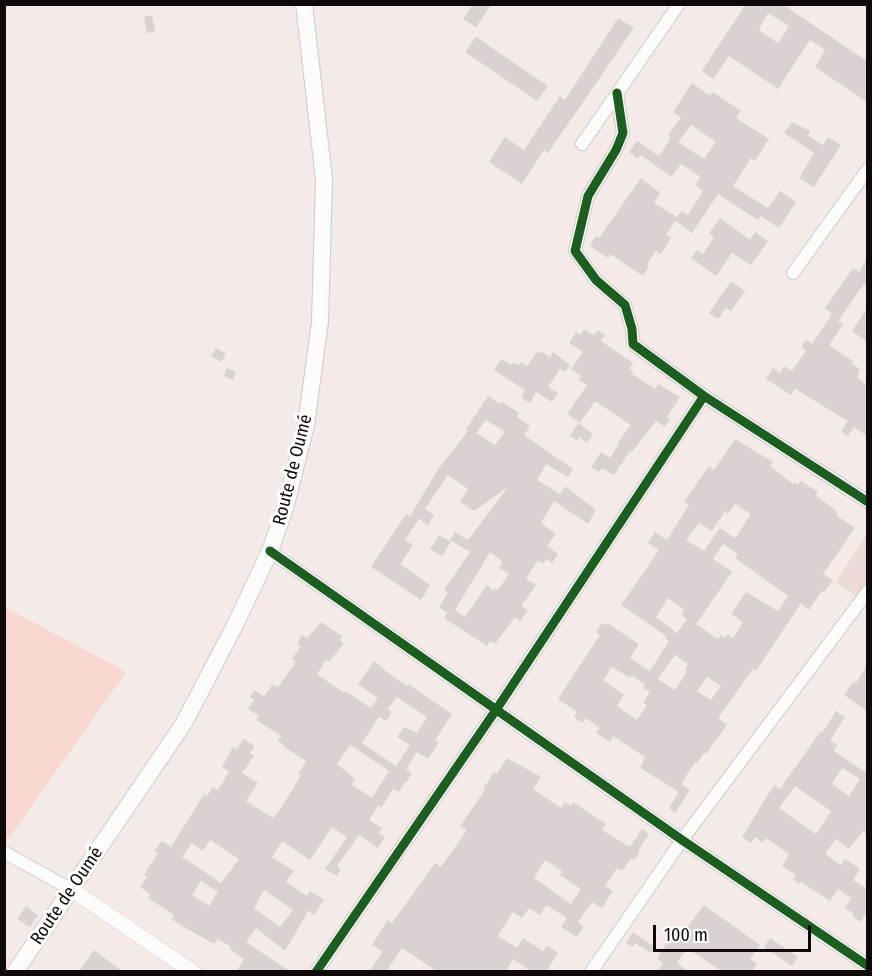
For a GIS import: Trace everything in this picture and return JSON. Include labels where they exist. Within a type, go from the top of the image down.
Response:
[{"type":"main road","name":"Route de Oumé","points":[[15,972],[184,723],[270,551],[286,505],[306,425],[320,322],[324,179],[304,4]]},
{"type":"street","points":[[582,144],[679,4]]},
{"type":"street","points":[[617,93],[623,133],[616,150],[588,196],[575,251],[596,280],[625,305],[632,328],[633,344],[704,396],[867,502]]},
{"type":"street","points":[[793,273],[867,169]]},
{"type":"street","points":[[316,972],[496,710],[704,396]]},
{"type":"street","points":[[270,551],[682,840],[867,966]]},
{"type":"street","points":[[591,972],[682,840],[867,591]]},
{"type":"street","points":[[4,852],[72,890],[193,972]]},
{"type":"shaded area","points":[[867,534],[867,603],[836,582]]},
{"type":"shaded area","points":[[5,607],[126,672],[9,838],[4,836]]},
{"type":"building","points":[[473,4],[492,4],[476,27],[463,19]]},
{"type":"building","points":[[746,4],[782,4],[867,61],[867,102],[815,67],[825,50],[810,40],[778,89],[729,56],[713,79],[702,71]],"holes":[[[768,13],[789,26],[778,43],[759,30]]]},
{"type":"building","points":[[152,15],[155,32],[147,33],[144,17]]},
{"type":"building","points":[[618,18],[634,28],[548,153],[544,150],[522,184],[489,162],[505,137],[524,150],[560,96],[565,100]]},
{"type":"building","points":[[476,37],[548,86],[537,101],[465,52]]},
{"type":"building","points":[[692,83],[710,96],[713,92],[741,111],[736,118],[769,139],[755,161],[751,158],[733,186],[768,208],[780,191],[796,202],[779,228],[761,216],[758,220],[718,194],[692,233],[676,221],[666,235],[671,238],[661,254],[656,251],[647,264],[649,266],[643,276],[610,254],[608,258],[590,246],[596,236],[599,238],[641,178],[660,193],[654,203],[677,217],[682,211],[688,215],[703,191],[695,185],[701,177],[681,164],[671,177],[641,155],[638,159],[629,152],[637,141],[659,156],[671,138],[668,135],[681,118],[673,112]],"holes":[[[691,125],[716,142],[704,159],[678,142]]]},
{"type":"building","points":[[792,122],[810,131],[808,136],[823,145],[828,137],[841,145],[814,187],[799,178],[814,153],[784,133]]},
{"type":"building","points":[[720,218],[750,240],[755,232],[768,241],[751,265],[732,253],[716,276],[691,258],[697,250],[703,254],[714,237],[709,233]]},
{"type":"building","points":[[867,259],[867,286],[864,284],[838,321],[843,324],[829,345],[853,361],[851,363],[860,369],[857,378],[867,385],[867,436],[854,427],[848,436],[841,431],[848,421],[795,389],[791,395],[766,379],[773,368],[780,373],[784,366],[792,371],[806,351],[801,347],[806,340],[812,344],[832,314],[825,308],[853,268],[859,272]]},
{"type":"building","points":[[731,281],[745,291],[731,311],[726,308],[718,319],[709,313]]},
{"type":"building","points":[[867,308],[867,342],[852,331]]},
{"type":"building","points":[[584,329],[594,335],[598,330],[605,335],[601,341],[633,363],[629,369],[633,371],[631,373],[655,389],[658,384],[680,397],[667,417],[670,419],[665,427],[656,421],[632,452],[630,451],[614,475],[602,468],[599,472],[591,467],[601,452],[610,458],[618,442],[631,425],[595,401],[580,423],[567,414],[587,385],[579,380],[581,376],[571,369],[583,352],[569,343],[576,332],[581,335]]},
{"type":"building","points":[[216,348],[226,354],[221,362],[211,356]]},
{"type":"building","points":[[541,351],[550,357],[553,352],[570,365],[565,372],[560,369],[548,387],[558,393],[552,402],[536,392],[530,403],[521,398],[525,390],[494,370],[502,359],[511,365],[513,362],[518,365],[521,362],[527,366],[537,352],[539,354]]},
{"type":"building","points":[[227,368],[236,372],[233,380],[224,376]]},
{"type":"building","points":[[488,396],[500,404],[502,402],[519,413],[517,417],[530,426],[524,435],[573,469],[568,477],[546,464],[537,480],[560,494],[565,486],[596,510],[588,524],[554,501],[541,523],[556,534],[547,546],[558,554],[552,563],[546,559],[543,564],[538,560],[526,579],[536,585],[521,606],[528,610],[520,621],[515,617],[495,644],[490,641],[487,646],[444,618],[448,613],[439,607],[448,592],[444,590],[470,552],[450,540],[455,532],[468,540],[508,487],[474,511],[460,502],[468,489],[448,475],[425,509],[434,515],[428,525],[419,519],[405,540],[413,545],[400,564],[430,585],[421,600],[371,567],[406,514],[410,516],[439,468],[468,431],[466,429]],"holes":[[[486,420],[505,432],[495,445],[476,433]],[[490,552],[503,562],[499,568],[509,574],[498,590],[495,588],[494,591],[487,585],[465,617],[455,610]]]},
{"type":"building","points":[[578,423],[593,434],[587,443],[580,437],[578,441],[570,436]]},
{"type":"building","points":[[735,439],[773,462],[770,466],[793,484],[794,482],[798,485],[801,481],[818,492],[816,496],[833,508],[838,513],[836,515],[855,528],[823,574],[833,580],[809,610],[801,603],[756,671],[753,669],[718,718],[727,725],[706,754],[704,753],[697,763],[695,762],[681,784],[690,790],[675,813],[669,808],[679,792],[640,768],[645,757],[613,736],[610,742],[596,733],[600,728],[586,718],[582,723],[574,717],[577,712],[558,699],[600,635],[596,632],[602,623],[606,625],[607,623],[639,644],[630,658],[650,671],[669,641],[665,638],[666,636],[621,605],[659,550],[648,543],[655,532],[667,540],[689,505],[684,502],[709,466],[714,470]],"holes":[[[735,504],[751,514],[735,538],[720,528],[704,551],[686,540],[699,523],[712,531],[725,511],[728,514]],[[723,544],[738,554],[735,558],[788,596],[778,611],[746,592],[731,614],[743,622],[733,638],[728,634],[725,638],[721,635],[718,639],[696,624],[732,572],[713,559]],[[668,598],[682,608],[684,611],[681,615],[687,619],[677,633],[656,617]],[[675,655],[688,664],[685,670],[687,672],[675,690],[658,679]],[[612,667],[630,678],[632,676],[645,685],[643,688],[650,692],[643,703],[647,705],[637,720],[617,706],[624,695],[603,680]],[[707,677],[721,686],[711,700],[697,691]]]},
{"type":"building","points":[[439,535],[451,542],[442,556],[430,549]]},
{"type":"building","points":[[321,622],[342,636],[340,640],[344,643],[329,662],[326,660],[317,674],[371,708],[378,698],[358,684],[374,661],[407,686],[408,684],[452,714],[435,740],[439,742],[428,759],[417,752],[406,769],[412,773],[406,783],[399,792],[393,789],[381,808],[378,806],[369,820],[382,828],[379,833],[385,837],[378,848],[359,835],[337,866],[341,869],[337,876],[325,869],[347,837],[332,827],[310,860],[282,841],[272,857],[294,871],[286,882],[307,896],[310,891],[324,900],[314,915],[308,911],[285,951],[256,928],[246,942],[291,972],[236,972],[244,959],[230,949],[231,947],[218,939],[214,944],[177,923],[172,919],[174,915],[148,898],[150,894],[140,887],[147,877],[144,875],[158,853],[154,851],[162,841],[171,847],[204,794],[207,796],[213,787],[218,790],[229,772],[222,767],[233,747],[236,749],[244,739],[255,746],[250,753],[254,756],[242,773],[258,783],[246,801],[273,818],[280,809],[301,776],[298,774],[306,761],[283,746],[278,741],[281,736],[256,720],[259,716],[248,709],[254,700],[250,697],[254,690],[264,696],[273,684],[278,687],[296,662],[292,659],[301,646],[297,644],[302,635],[307,638]],"holes":[[[397,697],[427,717],[417,733],[404,727],[397,737],[410,745],[396,766],[362,743],[379,717],[386,721],[392,712],[387,710]],[[350,745],[389,771],[372,798],[351,784],[355,779],[337,764]],[[210,840],[239,859],[221,883],[182,857],[192,843],[203,851]],[[201,881],[218,892],[209,906],[192,895]],[[264,890],[293,910],[280,927],[254,908]]]},
{"type":"building","points":[[867,666],[867,711],[844,695],[854,681],[856,683]]},
{"type":"building","points":[[836,711],[845,717],[830,740],[837,745],[834,751],[865,772],[867,768],[867,835],[863,831],[849,849],[836,839],[825,854],[841,865],[845,859],[860,869],[853,880],[867,889],[867,912],[860,922],[845,908],[851,898],[838,889],[830,901],[793,879],[796,875],[782,866],[789,854],[766,838],[763,843],[755,837],[751,843],[742,837],[774,785],[780,789],[820,732],[822,733]],"holes":[[[842,768],[860,779],[849,796],[832,784]],[[795,786],[831,811],[816,834],[779,808]]]},
{"type":"building","points":[[507,758],[541,777],[533,789],[561,808],[565,802],[571,806],[573,802],[606,824],[602,830],[630,847],[642,829],[649,834],[634,860],[631,858],[622,871],[617,868],[605,886],[613,891],[602,908],[592,902],[587,909],[578,922],[584,927],[577,937],[561,927],[567,918],[546,905],[540,915],[529,908],[522,918],[513,912],[498,936],[517,948],[523,938],[543,951],[547,945],[558,953],[546,972],[532,972],[513,959],[505,972],[438,972],[402,948],[386,972],[369,972],[383,951],[372,945],[388,920],[392,923],[435,863],[441,867],[467,830],[460,826],[485,790],[483,789],[494,772],[497,774]],"holes":[[[545,860],[562,871],[560,875],[581,889],[571,904],[534,878]]]},
{"type":"building","points":[[704,905],[760,945],[750,959],[757,964],[752,972],[723,972],[687,948],[677,963],[689,972],[657,972],[663,963],[657,958],[673,933],[680,937]]},
{"type":"building","points":[[26,906],[38,915],[30,927],[17,919]]},
{"type":"building","points":[[633,932],[655,947],[651,953],[635,943],[633,947],[626,943]]},
{"type":"building","points":[[770,938],[798,957],[792,966],[764,947]]},
{"type":"building","points":[[94,950],[123,972],[79,972]]},
{"type":"cycle path","points":[[617,93],[623,133],[616,150],[588,196],[575,251],[596,280],[625,305],[632,329],[633,344],[704,396],[868,502]]},
{"type":"cycle path","points":[[316,972],[496,710],[704,396]]},
{"type":"cycle path","points":[[270,551],[682,840],[868,966]]}]
